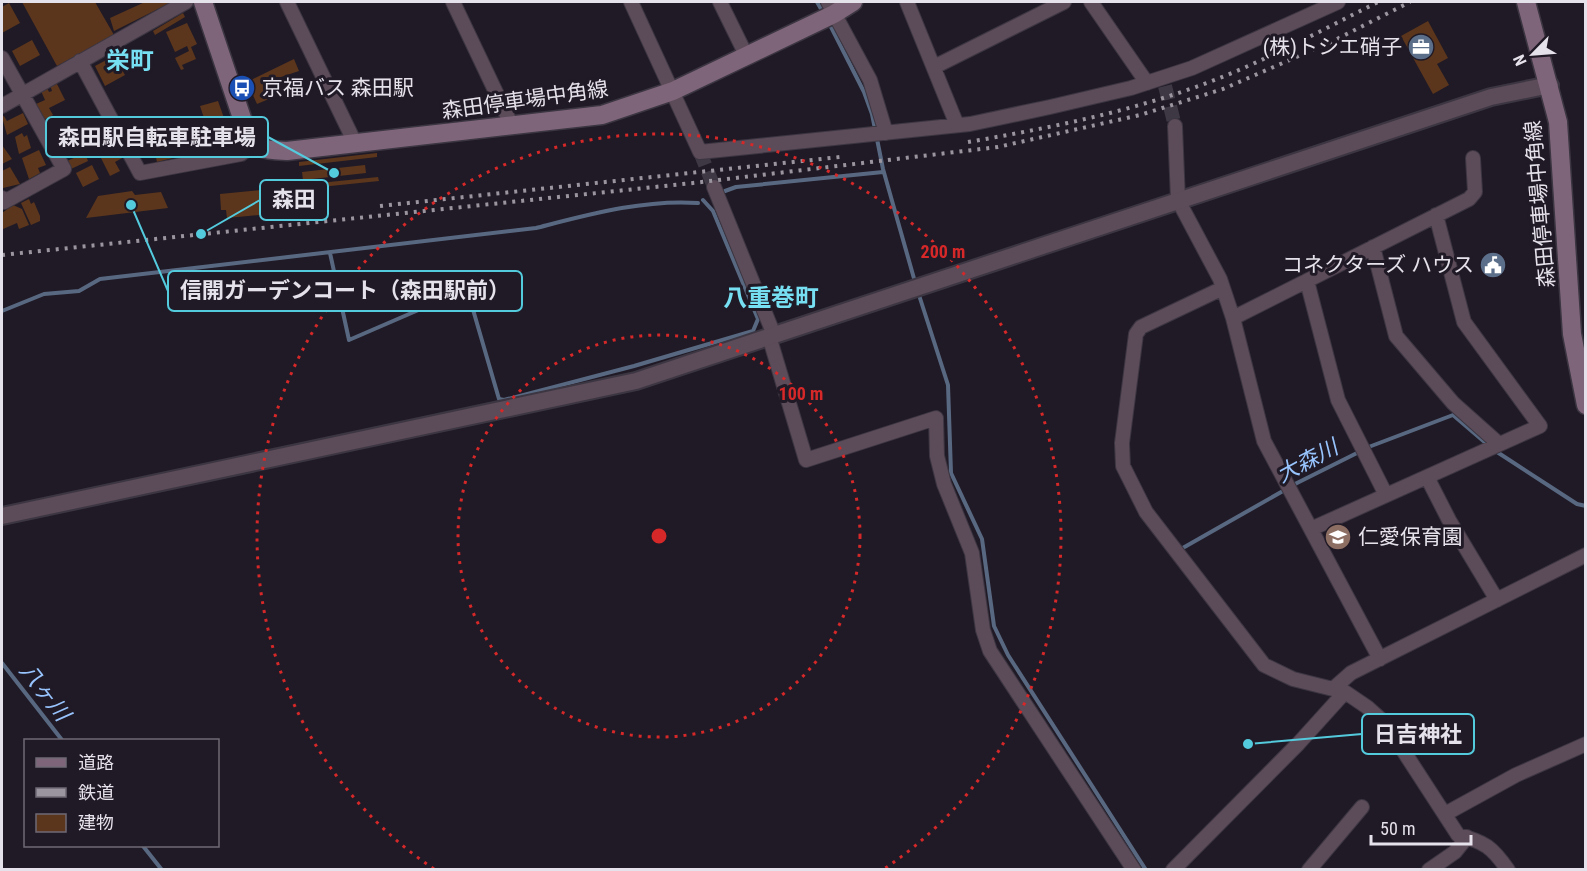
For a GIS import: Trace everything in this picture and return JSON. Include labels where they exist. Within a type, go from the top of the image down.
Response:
[{"type":"main road","points":[[199,2],[247,133],[254,145]]},
{"type":"main road","name":"森田停車場中角線","points":[[254,145],[261,150],[287,151],[602,115],[673,91],[747,57],[827,13],[853,2]]},
{"type":"main road","name":"森田停車場中角線","points":[[1526,2],[1550,85],[1558,122],[1572,334],[1586,405]]},
{"type":"street","points":[[2,106],[80,62],[199,2]]},
{"type":"street","points":[[287,2],[355,143]]},
{"type":"street","points":[[453,2],[512,126]]},
{"type":"street","points":[[631,2],[700,152],[957,125],[1050,107],[1147,83],[1164,82],[1338,2]]},
{"type":"street","points":[[720,2],[747,57]]},
{"type":"street","points":[[907,2],[957,125]]},
{"type":"street","points":[[934,67],[1064,2]]},
{"type":"street","points":[[1091,2],[1147,83]]},
{"type":"street","points":[[827,13],[870,80],[886,133]]},
{"type":"street","points":[[2,58],[64,170],[4,202],[2,198]]},
{"type":"street","points":[[80,62],[140,172],[240,154],[254,145]]},
{"type":"street","points":[[2,516],[636,381],[1491,97],[1550,85]]},
{"type":"street","points":[[1175,126],[1178,200],[1223,288],[1233,318],[1264,441],[1380,659]]},
{"type":"street","points":[[1233,318],[1469,199],[1475,192],[1473,158]]},
{"type":"street","points":[[714,187],[771,336],[806,460],[936,418],[939,465],[944,484],[972,553],[983,630],[990,651],[1134,870]]},
{"type":"street","points":[[1311,529],[1540,426],[1464,322],[1436,215]]},
{"type":"street","points":[[1373,247],[1396,336],[1453,403],[1494,446]]},
{"type":"street","points":[[1307,281],[1338,400],[1386,495]]},
{"type":"street","points":[[1223,288],[1141,327],[1136,334],[1122,443],[1123,466],[1146,512],[1264,665],[1293,679],[1340,690],[1386,724],[1458,835],[1484,843],[1495,851],[1508,870]]},
{"type":"street","points":[[1427,477],[1449,520],[1497,600]]},
{"type":"street","points":[[1173,870],[1290,752],[1351,673],[1584,559]]},
{"type":"street","points":[[1445,814],[1516,775],[1586,744]]},
{"type":"street","points":[[1309,870],[1362,807]]},
{"type":"street","points":[[1430,870],[1455,852],[1467,837]]},
{"type":"building","points":[[22,2],[95,2],[114,35],[57,66]]},
{"type":"building","points":[[145,2],[172,2],[114,31],[110,18]]},
{"type":"building","points":[[9,3],[20,23],[2,33],[2,7]]},
{"type":"building","points":[[183,13],[185,17],[155,35],[153,31]]},
{"type":"building","points":[[1428,21],[1448,58],[1437,64],[1449,85],[1433,94],[1401,36]]},
{"type":"building","points":[[187,23],[197,44],[191,47],[196,59],[182,65],[184,69],[181,70],[175,58],[189,51],[187,46],[175,52],[166,32]]},
{"type":"building","points":[[32,40],[40,55],[20,66],[12,51]]},
{"type":"building","points":[[114,56],[125,75],[105,86],[95,66]]},
{"type":"building","points":[[294,59],[299,71],[269,81],[276,96],[257,104],[247,82]]},
{"type":"building","points":[[56,82],[65,100],[49,108],[53,115],[43,120],[36,104],[45,100],[41,91],[47,88],[49,92],[52,91],[50,85]]},
{"type":"building","points":[[218,101],[224,118],[206,124],[200,106]]},
{"type":"building","points":[[23,113],[28,124],[7,135],[2,117],[4,116],[7,121]]},
{"type":"building","points":[[22,133],[24,137],[27,135],[31,148],[19,154],[15,137]]},
{"type":"building","points":[[180,137],[185,155],[157,162],[153,144]]},
{"type":"building","points":[[2,145],[12,159],[2,164]]},
{"type":"building","points":[[119,147],[124,157],[115,162],[120,171],[110,176],[99,154]]},
{"type":"building","points":[[39,150],[46,165],[38,168],[40,173],[29,179],[22,158]]},
{"type":"building","points":[[85,153],[88,161],[71,169],[67,161]]},
{"type":"building","points":[[377,153],[377,157],[299,166],[299,162]]},
{"type":"building","points":[[92,165],[99,179],[83,187],[76,173]]},
{"type":"building","points":[[365,165],[366,173],[303,180],[302,172]]},
{"type":"building","points":[[10,167],[20,184],[3,188],[2,171]]},
{"type":"building","points":[[378,177],[379,181],[301,189],[300,185]]},
{"type":"building","points":[[275,183],[276,196],[282,195],[281,190],[291,189],[293,212],[227,218],[226,210],[221,210],[220,194],[261,190],[260,184]]},
{"type":"building","points":[[132,191],[135,195],[161,192],[168,208],[86,218],[98,196]]},
{"type":"building","points":[[29,199],[31,204],[34,202],[40,216],[40,221],[31,225],[21,203]]},
{"type":"building","points":[[13,205],[22,209],[29,225],[19,229],[17,223],[3,229],[2,213]]},
{"type":"waterway","points":[[817,2],[824,14]]},
{"type":"waterway","points":[[829,23],[864,92],[872,114],[883,169],[915,282]]},
{"type":"waterway","points":[[725,191],[736,187],[883,172]]},
{"type":"waterway","points":[[330,253],[349,340],[467,289],[499,399],[504,400],[634,366],[753,331],[758,319],[713,211],[703,200]]},
{"type":"waterway","points":[[2,311],[44,294],[79,291],[100,279],[536,228],[595,213],[657,203],[698,203]]},
{"type":"waterway","points":[[918,292],[948,385],[951,473],[982,539],[994,626],[1008,655],[1146,870]]},
{"type":"waterway","name":"大森川","points":[[1366,448],[1453,415],[1488,445]]},
{"type":"waterway","name":"大森川","points":[[1494,450],[1577,504],[1586,506]]},
{"type":"waterway","name":"大森川","points":[[1181,549],[1297,483],[1359,452]]},
{"type":"waterway","name":"八ヶ川","points":[[2,663],[61,739]]},
{"type":"waterway","name":"八ヶ川","points":[[144,847],[162,870]]},
{"type":"tunnel","points":[[1165,86],[1175,126]]},
{"type":"tunnel","points":[[700,152],[714,187]]},
{"type":"railway","points":[[968,142],[1092,118],[1182,92],[1254,63],[1378,2]]},
{"type":"railway","points":[[2,255],[693,183],[998,147],[1140,115],[1223,89],[1331,42],[1410,2]]},
{"type":"railway","points":[[380,206],[840,157]]},
{"type":"place","name":"(株)トシエ硝子","points":[[1421,47]]},
{"type":"place","name":"京福バス 森田駅","points":[[242,88]]},
{"type":"place","name":"森田駅自転車駐車場","points":[[334,173]]},
{"type":"place","name":"信開ガーデンコート（森田駅前）","points":[[131,205]]},
{"type":"place","name":"森田","points":[[201,234]]},
{"type":"place","name":"コネクターズ ハウス","points":[[1493,265]]},
{"type":"place","name":"仁愛保育園","points":[[1338,537]]},
{"type":"place","name":"日吉神社","points":[[1248,744]]},
{"type":"district","name":"栄町","points":[[130,61]]},
{"type":"district","name":"八重巻町","points":[[771,298]]}]
